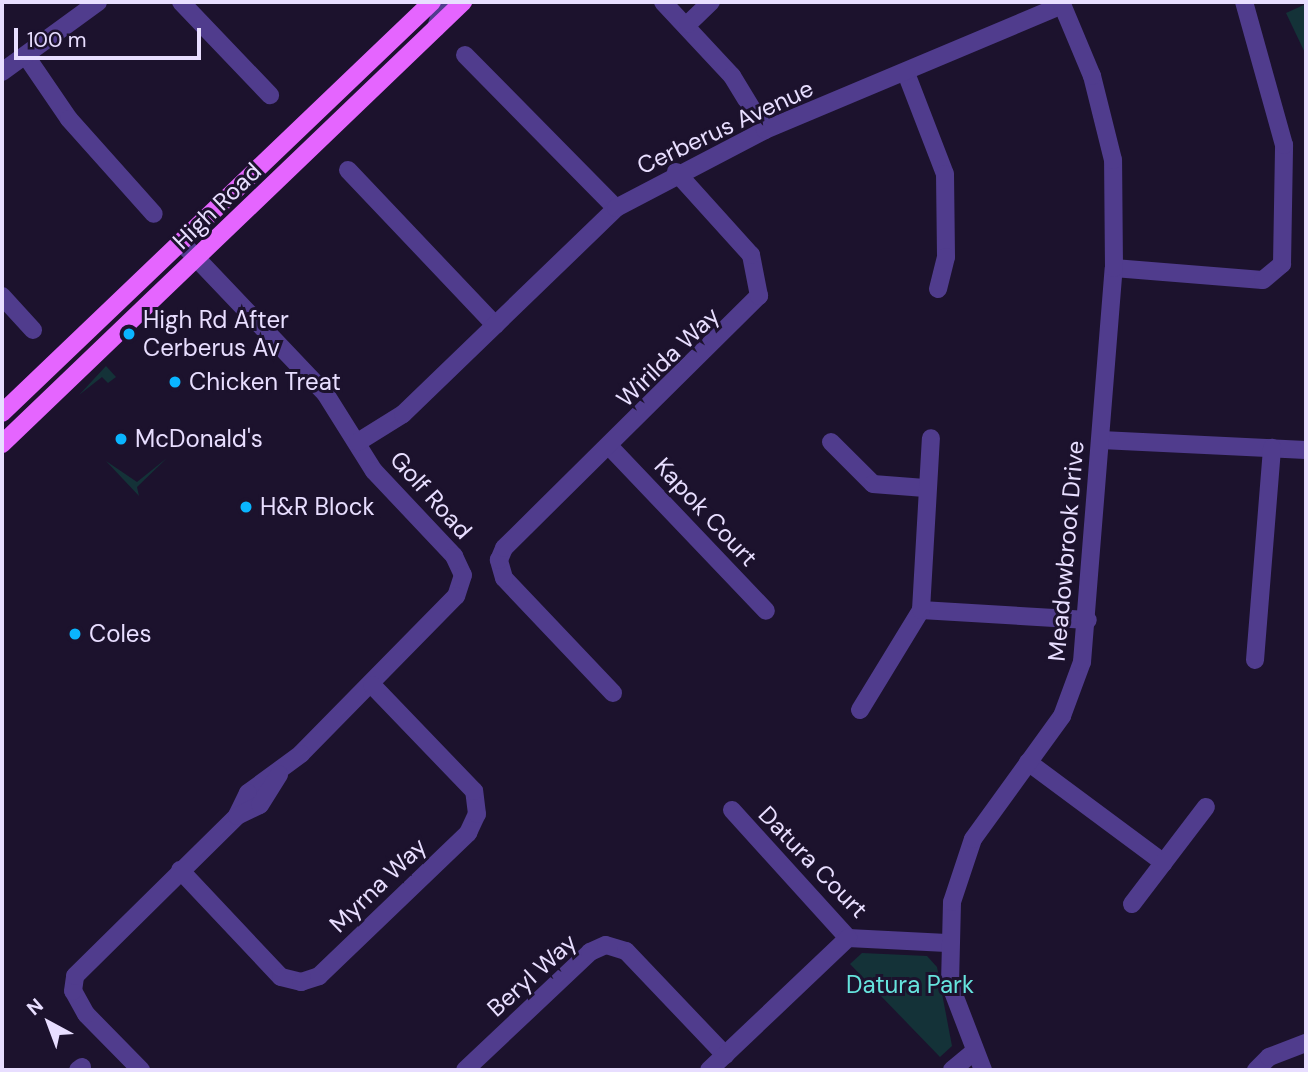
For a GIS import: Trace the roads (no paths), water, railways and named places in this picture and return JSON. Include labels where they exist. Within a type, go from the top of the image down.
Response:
[{"type":"main road","name":"High Road","points":[[2,413],[432,2]]},
{"type":"main road","name":"High Road","points":[[2,444],[463,2]]},
{"type":"street","points":[[2,72],[98,2]]},
{"type":"street","points":[[436,28],[444,2]]},
{"type":"street","points":[[663,2],[688,24],[732,76],[765,130]]},
{"type":"street","points":[[688,24],[711,2]]},
{"type":"street","points":[[1114,268],[1263,280],[1282,264],[1284,145],[1244,2]]},
{"type":"street","name":"Meadowbrook Drive","points":[[983,1070],[972,1054],[950,984],[947,943],[958,876],[973,839],[1028,762],[1074,690],[1088,620],[1102,435],[1114,268],[1113,160],[1092,76],[1061,3]]},
{"type":"street","name":"Cerberus Avenue","points":[[358,442],[403,414],[616,208],[676,172],[765,130],[906,74],[1061,3]]},
{"type":"street","points":[[188,4],[270,95]]},
{"type":"street","points":[[465,55],[616,208]]},
{"type":"street","points":[[26,56],[69,119],[154,214]]},
{"type":"street","points":[[906,74],[945,174],[948,230],[938,289]]},
{"type":"street","points":[[348,170],[495,326]]},
{"type":"street","name":"Wirilda Way","points":[[613,693],[504,578],[499,560],[759,296],[751,254],[676,172]]},
{"type":"street","name":"Golf Road","points":[[141,1070],[86,1014],[73,991],[75,976],[237,816],[248,793],[279,775],[372,685],[456,596],[463,575],[454,556],[380,478],[325,393],[181,242]]},
{"type":"street","points":[[2,296],[33,330]]},
{"type":"street","points":[[1102,435],[1306,450]]},
{"type":"street","points":[[860,710],[921,610],[925,488],[931,438]]},
{"type":"street","points":[[831,442],[873,484],[925,488]]},
{"type":"street","name":"Kapok Court","points":[[610,447],[766,611]]},
{"type":"street","points":[[1255,660],[1272,448]]},
{"type":"street","points":[[921,610],[1088,620]]},
{"type":"street","name":"Myrna Way","points":[[180,870],[281,977],[301,982],[319,976],[458,842],[477,814],[474,791],[372,685]]},
{"type":"street","points":[[1028,762],[1164,863]]},
{"type":"street","points":[[1132,904],[1206,807]]},
{"type":"street","name":"Datura Court","points":[[732,810],[848,938],[947,943]]},
{"type":"street","points":[[709,1070],[848,938]]},
{"type":"street","name":"Beryl Way","points":[[465,1070],[590,952],[606,945],[626,951],[725,1055]]},
{"type":"street","points":[[1256,1070],[1269,1057],[1306,1043]]},
{"type":"street","points":[[952,1070],[972,1054]]},
{"type":"place","name":"High Rd After Cerberus Av","points":[[129,334]]},
{"type":"place","name":"Chicken Treat","points":[[175,382]]},
{"type":"place","name":"McDonald's","points":[[121,439]]},
{"type":"place","name":"H&R Block","points":[[246,507]]},
{"type":"place","name":"Coles","points":[[75,634]]},
{"type":"park label","name":"Datura Park","points":[[910,985]]}]
